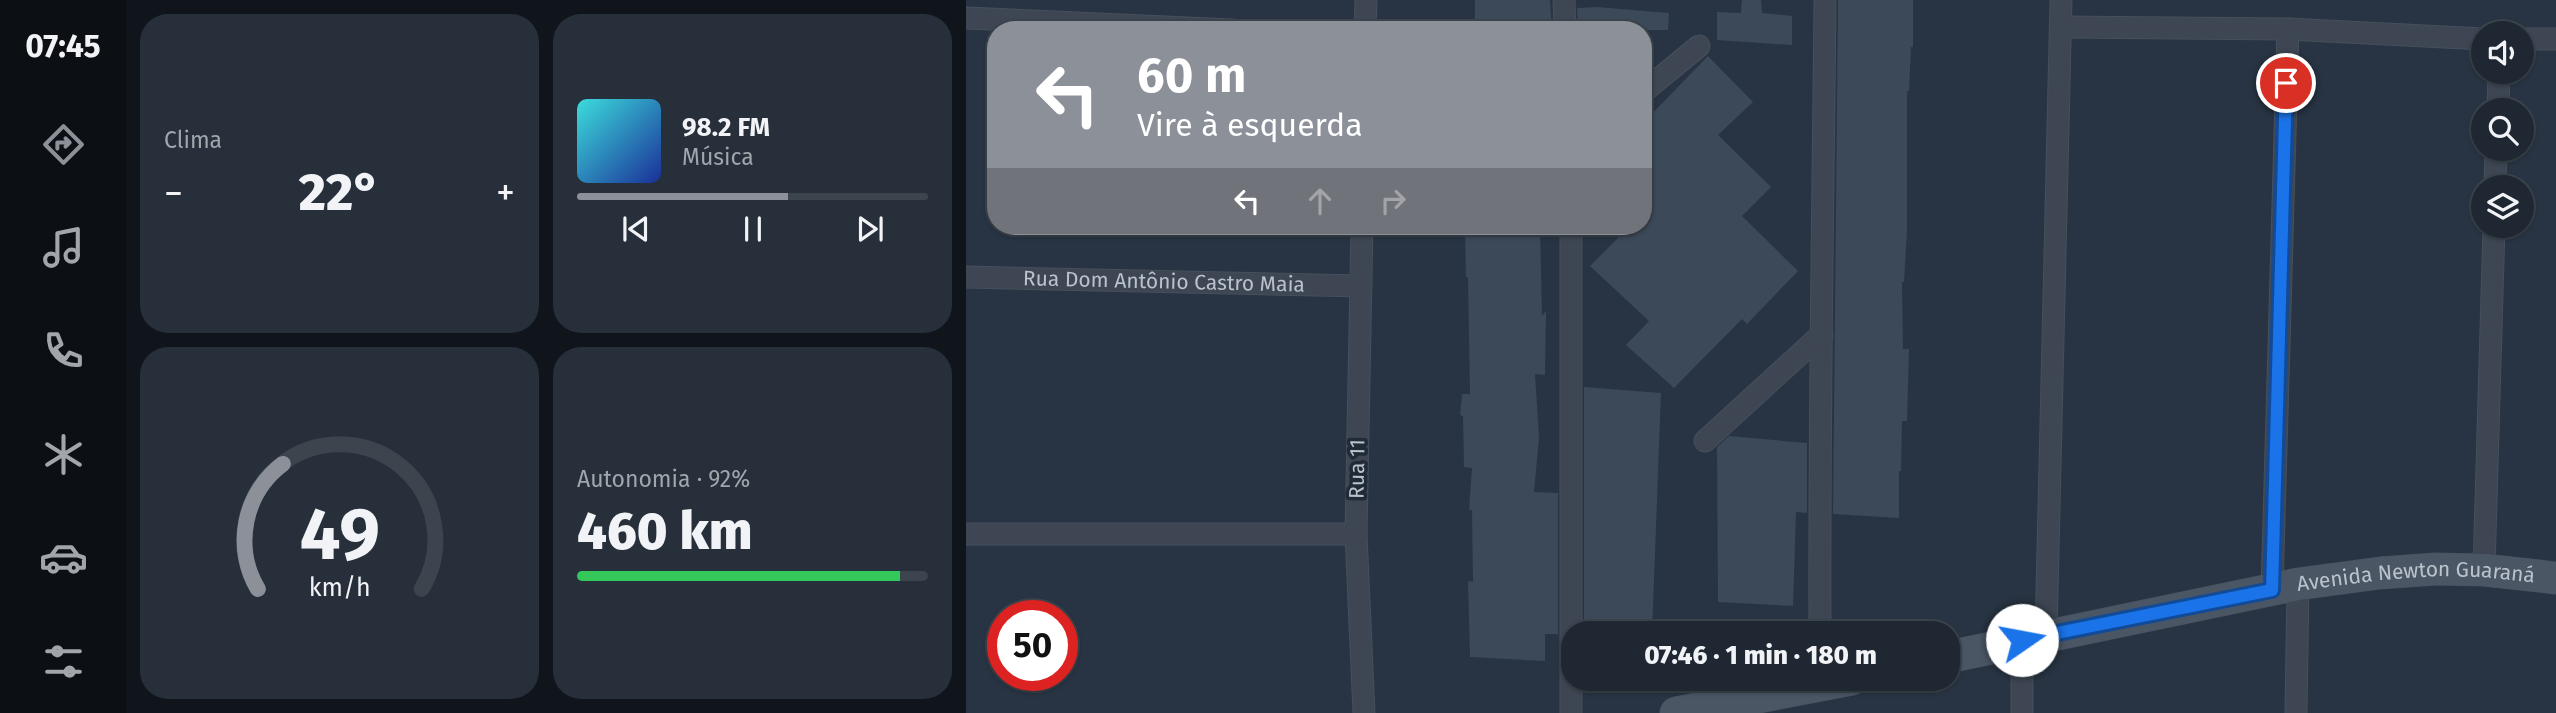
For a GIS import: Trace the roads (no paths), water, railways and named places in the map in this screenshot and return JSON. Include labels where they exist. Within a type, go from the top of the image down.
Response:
[{"type":"main road","name":"Avenida Newton Guaraná","points":[[1960,654],[2285,587],[2394,572],[2484,570],[2556,578]]},
{"type":"main road","points":[[1676,713],[1782,691]]},
{"type":"street","points":[[1365,21],[1366,0]]},
{"type":"street","points":[[1564,0],[1565,21]]},
{"type":"street","points":[[1820,621],[1819,425],[1825,0]]},
{"type":"street","points":[[2022,713],[2034,638],[2061,0]]},
{"type":"street","points":[[966,18],[1032,21]]},
{"type":"street","points":[[2061,27],[2288,29],[2471,38]]},
{"type":"street","points":[[2288,29],[2285,587],[2296,713]]},
{"type":"street","points":[[2534,39],[2556,39]]},
{"type":"street","points":[[1652,85],[1699,46]]},
{"type":"street","name":"Rua 11","points":[[1362,235],[1356,534],[1364,713]]},
{"type":"street","points":[[1571,235],[1571,713]]},
{"type":"street","points":[[2484,570],[2494,238]]},
{"type":"street","name":"Rua Dom Antônio Castro Maia","points":[[966,277],[1360,286]]},
{"type":"street","points":[[1704,441],[1822,334]]},
{"type":"street","points":[[966,534],[1356,534]]}]
